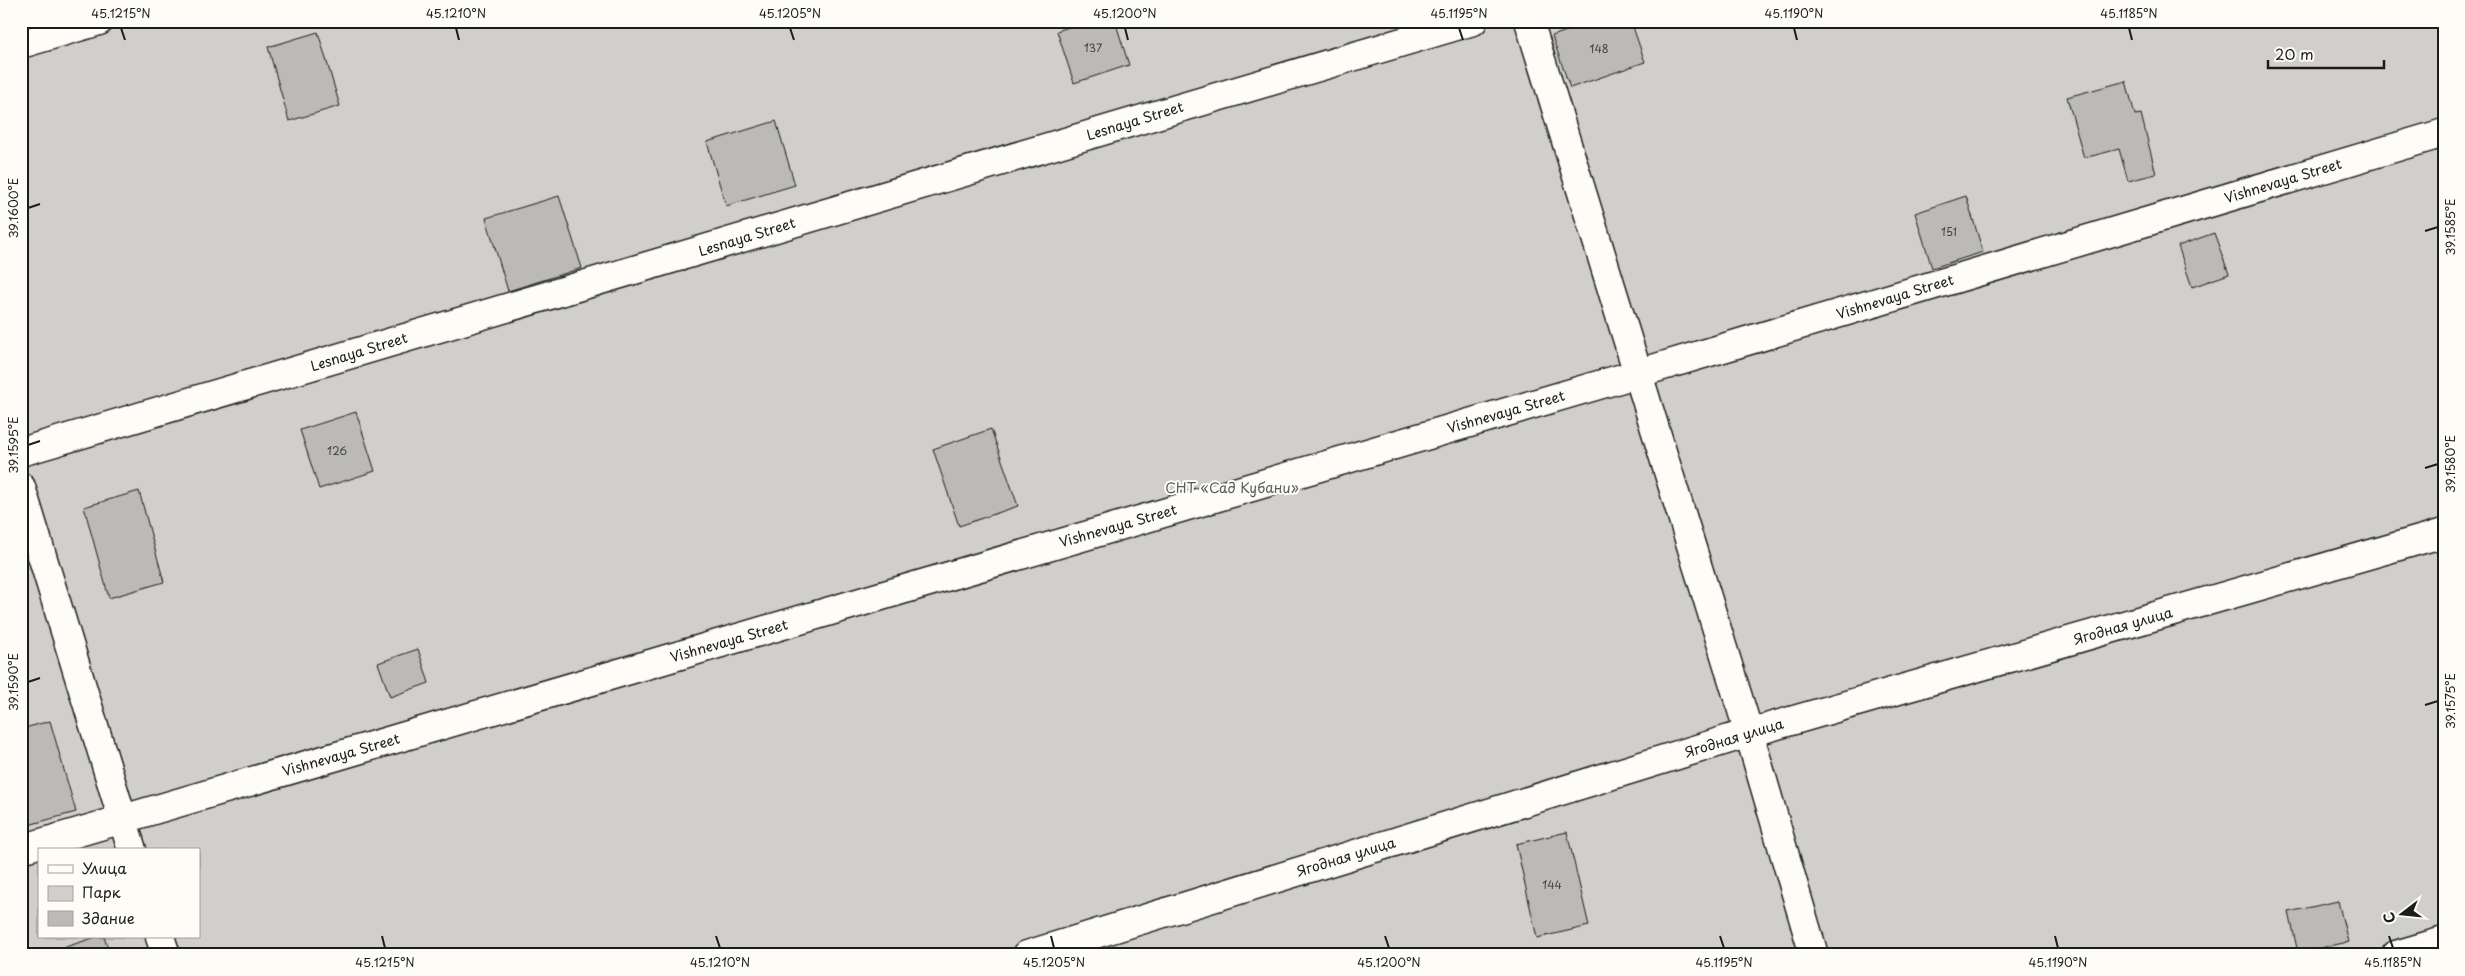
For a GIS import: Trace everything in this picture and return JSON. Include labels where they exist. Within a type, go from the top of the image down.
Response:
[{"type":"street","points":[[21,44],[99,21]]},
{"type":"street","name":"Lesnaya Street","points":[[21,452],[1473,21]]},
{"type":"street","points":[[1529,21],[1636,374],[1749,733],[1814,955]]},
{"type":"street","name":"Vishnevaya Street","points":[[21,850],[1636,374],[2444,133]]},
{"type":"street","points":[[21,487],[131,848]]},
{"type":"street","name":"Ягодная улица","points":[[1027,955],[1749,733],[2444,534]]},
{"type":"street","points":[[160,938],[166,955]]},
{"type":"street","points":[[2401,954],[2444,941]]},
{"type":"green space","name":"СНТ «Сад Кубани»","points":[[21,21],[2444,21],[2444,955],[21,955]]},
{"type":"building","points":[[1086,21],[1115,21],[1129,65],[1074,83],[1057,31]]},
{"type":"building","points":[[1596,21],[1631,21],[1645,62],[1570,88],[1552,36]]},
{"type":"building","points":[[318,32],[340,106],[289,121],[268,47]]},
{"type":"building","points":[[2126,81],[2135,115],[2141,114],[2156,174],[2128,181],[2119,149],[2084,158],[2067,97]]},
{"type":"building","points":[[776,121],[795,185],[726,206],[707,142]]},
{"type":"building","points":[[559,196],[582,268],[508,291],[486,218]]},
{"type":"building","points":[[1966,196],[1983,252],[1932,268],[1915,213]]},
{"type":"building","points":[[2214,233],[2229,274],[2192,287],[2178,246]]},
{"type":"building","points":[[356,412],[375,471],[319,489],[300,430]]},
{"type":"building","points":[[991,429],[1018,506],[959,526],[933,449]]},
{"type":"building","points":[[139,491],[164,582],[109,598],[84,507]]},
{"type":"building","points":[[418,649],[429,683],[390,697],[378,663]]},
{"type":"building","points":[[50,721],[76,812],[21,827],[21,729]]},
{"type":"building","points":[[1567,832],[1589,926],[1537,938],[1516,844]]},
{"type":"building","points":[[2338,901],[2348,942],[2298,953],[2289,912]]},
{"type":"building","points":[[93,938],[104,938],[110,955],[41,955]]}]
